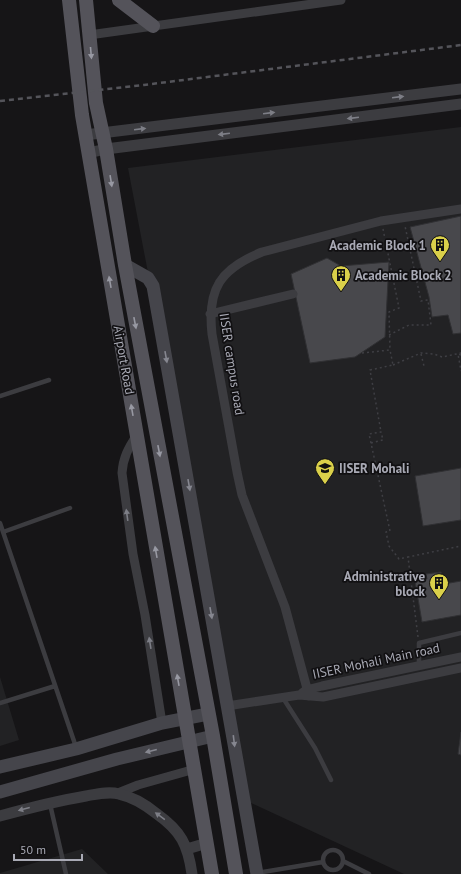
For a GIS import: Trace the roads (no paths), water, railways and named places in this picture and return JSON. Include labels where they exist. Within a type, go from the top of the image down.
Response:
[{"type":"main road","name":"Airport Road","points":[[69,0],[85,135],[184,719],[195,769],[212,874]]},
{"type":"main road","points":[[86,0],[96,103],[106,149],[124,265],[213,736],[236,874]]},
{"type":"main road","points":[[119,0],[153,26]]},
{"type":"main road","points":[[124,265],[148,278],[153,286],[228,706],[256,873]]},
{"type":"main road","points":[[0,767],[76,749],[162,722],[208,714]]},
{"type":"main road","points":[[0,792],[189,741],[213,736]]},
{"type":"street","points":[[89,35],[341,0]]},
{"type":"street","points":[[85,135],[461,89]]},
{"type":"street","points":[[88,153],[106,149],[461,104]]},
{"type":"street","name":"IISER campus road","points":[[305,694],[285,607],[240,487],[219,375],[210,314],[212,299],[219,282],[231,268],[247,258],[262,252],[381,221],[461,209]]},
{"type":"street","points":[[210,314],[293,294]]},
{"type":"street","points":[[137,435],[125,455],[122,473],[133,554],[145,615],[162,722]]},
{"type":"street","name":"IISER Mohali Main road","points":[[305,694],[420,665],[461,657]]},
{"type":"street","points":[[228,706],[305,694],[330,696],[461,668]]},
{"type":"street","points":[[118,793],[138,785],[195,769]]},
{"type":"street","points":[[0,816],[50,802],[105,793],[118,793],[128,796],[147,806],[170,823],[180,834],[187,849],[192,874]]},
{"type":"street","points":[[187,849],[207,843]]},
{"type":"lane","points":[[0,396],[49,380]]},
{"type":"lane","points":[[3,532],[70,508]]},
{"type":"lane","points":[[0,523],[76,749]]},
{"type":"lane","points":[[420,665],[418,643],[461,633]]},
{"type":"lane","points":[[0,703],[55,686]]},
{"type":"lane","points":[[283,698],[315,748],[331,780]]},
{"type":"lane","points":[[50,802],[66,874]]},
{"type":"lane","points":[[343,861],[338,869],[330,872],[323,862],[323,856],[331,850],[340,852],[343,861],[369,874]]},
{"type":"lane","points":[[256,873],[323,862]]},
{"type":"railway","points":[[0,101],[144,85],[461,45]]},
{"type":"place","name":"Academic Block 1","points":[[440,262]]},
{"type":"place","name":"Academic Block 2","points":[[341,292]]},
{"type":"place","name":"IISER Mohali","points":[[325,485]]},
{"type":"place","name":"Administrative block","points":[[439,600]]}]
